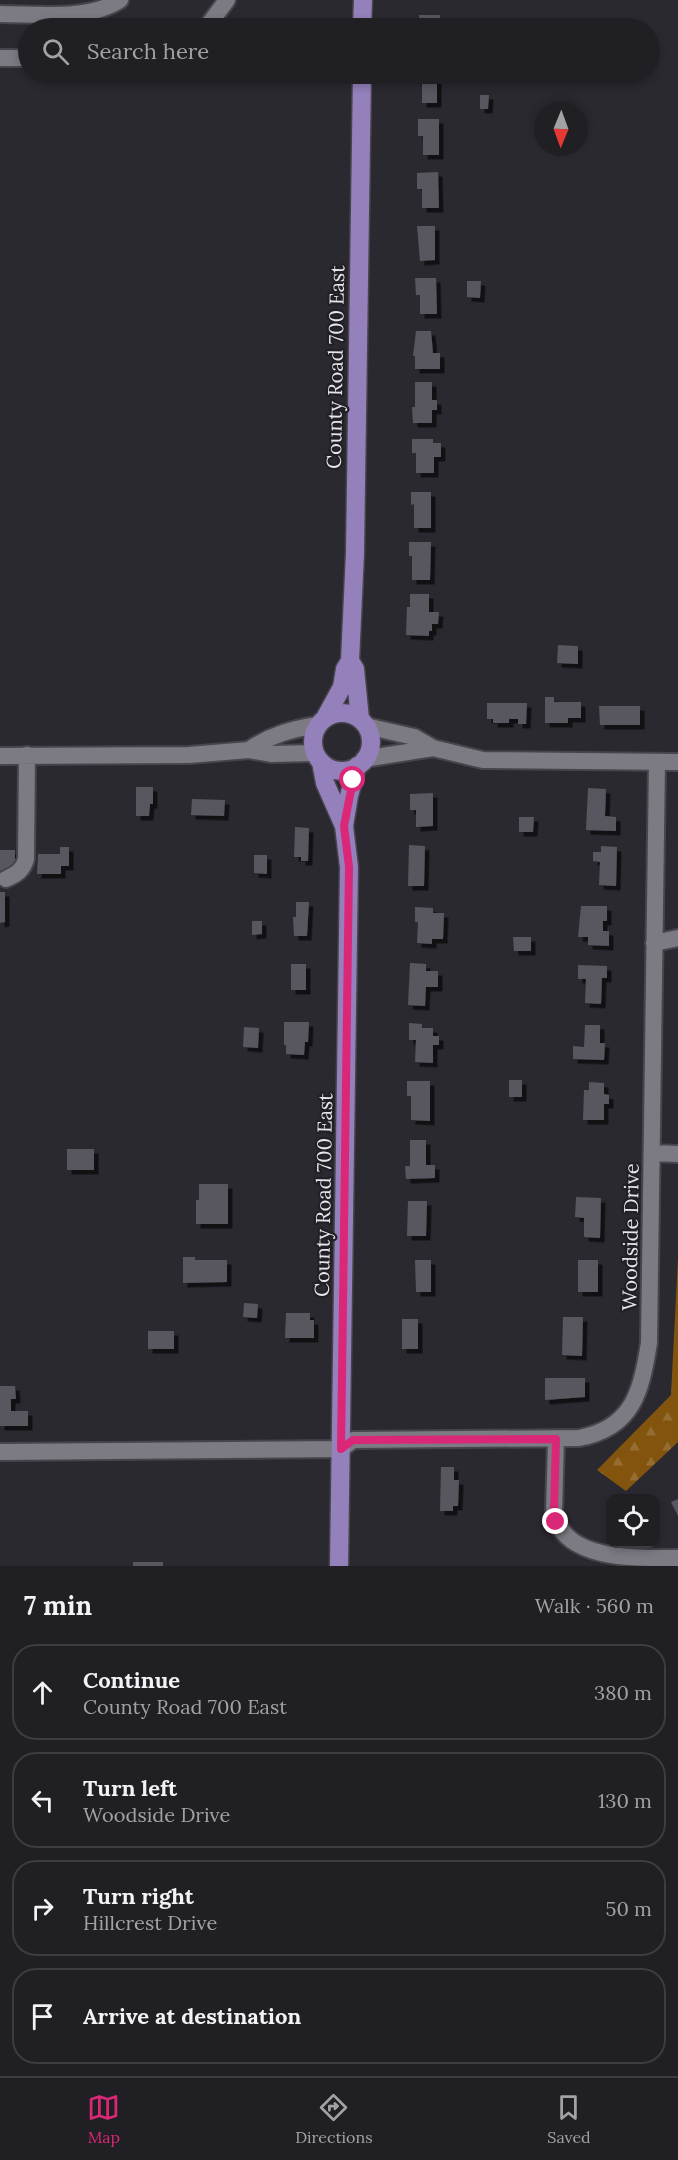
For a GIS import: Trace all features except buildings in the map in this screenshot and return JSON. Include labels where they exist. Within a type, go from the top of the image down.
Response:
[{"type":"main road","points":[[362,18],[363,0]]},
{"type":"main road","name":"County Road 700 East","points":[[321,722],[342,687],[345,669],[350,661],[355,553],[362,84]]},
{"type":"main road","name":"County Road 700 East","points":[[350,661],[355,669],[363,723]]},
{"type":"main road","points":[[343,713],[363,723],[370,743],[361,762],[348,770],[338,770],[329,767],[318,758],[313,744],[314,734],[321,722],[343,713]]},
{"type":"main road","name":"County Road 700 East","points":[[318,758],[325,783],[344,826]]},
{"type":"main road","name":"County Road 700 East","points":[[339,1566],[349,867],[344,826],[349,796],[361,762]]},
{"type":"street","points":[[0,14],[84,14],[104,9],[120,0]]},
{"type":"street","points":[[214,18],[227,0]]},
{"type":"street","points":[[0,58],[18,58]]},
{"type":"street","points":[[249,750],[266,738],[321,722]]},
{"type":"street","points":[[363,723],[414,737],[433,748],[483,760],[678,762]]},
{"type":"street","points":[[361,762],[433,748]]},
{"type":"street","points":[[0,756],[189,755],[249,750],[318,758]]},
{"type":"street","points":[[6,879],[24,867],[26,859],[27,755]]},
{"type":"street","name":"Woodside Drive","points":[[0,1452],[341,1449],[353,1440],[579,1438],[597,1435],[613,1426],[623,1416],[637,1396],[643,1381],[649,1343],[657,762]]},
{"type":"street","points":[[654,943],[678,938]]},
{"type":"street","points":[[652,1153],[678,1154]]},
{"type":"street","points":[[556,1439],[554,1512],[556,1522],[566,1537],[577,1544],[610,1556],[678,1558]]},
{"type":"green space","points":[[678,1258],[678,1442],[626,1491],[597,1470],[671,1395]]},
{"type":"route","points":[[353,780],[344,826],[349,867],[341,1449],[353,1440],[556,1439],[554,1512],[556,1522]]}]
